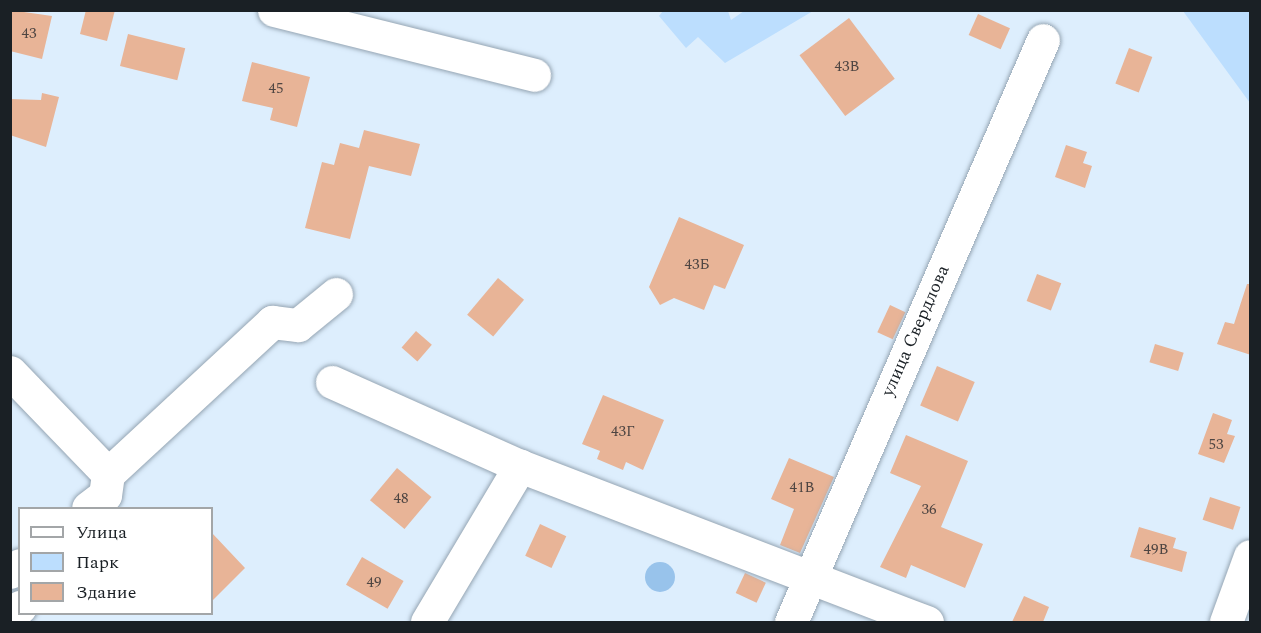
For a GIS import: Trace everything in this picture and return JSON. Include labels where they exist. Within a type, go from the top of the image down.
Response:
[{"type":"street","points":[[274,10],[534,75]]},
{"type":"street","name":"улица Свердлова","points":[[791,622],[1042,40]]},
{"type":"street","points":[[89,507],[105,495],[108,474],[272,322],[298,325],[336,294]]},
{"type":"street","points":[[10,372],[108,474]]},
{"type":"street","points":[[332,382],[520,466],[927,622]]},
{"type":"street","points":[[427,622],[520,466]]},
{"type":"street","points":[[1226,622],[1251,556]]},
{"type":"green space","points":[[663,11],[728,11],[731,20],[744,11],[813,11],[725,63],[698,37],[686,48],[659,16]]},
{"type":"green space","points":[[1183,11],[1250,11],[1250,103]]},
{"type":"shaded area","points":[[660,562],[671,566],[675,577],[671,588],[660,592],[649,588],[645,577],[649,566]]},
{"type":"building","points":[[10,10],[52,16],[42,59],[10,51]]},
{"type":"building","points":[[86,10],[115,10],[107,41],[80,34]]},
{"type":"building","points":[[978,14],[1010,28],[1001,49],[969,35]]},
{"type":"building","points":[[849,18],[895,79],[845,116],[799,55]]},
{"type":"building","points":[[128,34],[185,48],[177,80],[120,66]]},
{"type":"building","points":[[1129,48],[1152,57],[1139,92],[1115,83]]},
{"type":"building","points":[[252,62],[310,77],[297,127],[270,120],[273,108],[242,101]]},
{"type":"building","points":[[42,93],[59,97],[46,147],[10,135],[10,99],[41,100]]},
{"type":"building","points":[[364,130],[420,144],[411,176],[369,166],[350,239],[305,228],[322,162],[334,165],[340,143],[359,148]]},
{"type":"building","points":[[1066,145],[1087,152],[1083,163],[1092,166],[1085,188],[1055,177]]},
{"type":"building","points":[[679,217],[744,245],[725,289],[714,285],[704,310],[674,298],[660,305],[649,287]]},
{"type":"building","points":[[1037,274],[1061,283],[1051,310],[1027,301]]},
{"type":"building","points":[[498,278],[524,300],[493,337],[467,315]]},
{"type":"building","points":[[1247,284],[1251,284],[1251,355],[1217,344],[1225,322],[1234,324]]},
{"type":"building","points":[[890,305],[905,312],[893,339],[877,332]]},
{"type":"building","points":[[416,331],[432,345],[417,361],[402,348]]},
{"type":"building","points":[[1155,344],[1184,353],[1178,371],[1149,362]]},
{"type":"building","points":[[937,366],[975,382],[958,422],[920,406]]},
{"type":"building","points":[[603,395],[664,420],[643,470],[626,462],[623,470],[597,459],[600,451],[582,444]]},
{"type":"building","points":[[1213,413],[1232,420],[1227,434],[1235,436],[1224,463],[1198,454]]},
{"type":"building","points":[[906,435],[968,461],[941,527],[983,544],[965,588],[911,565],[906,578],[880,567],[921,486],[890,473]]},
{"type":"building","points":[[789,458],[834,477],[800,553],[780,545],[794,509],[771,499]]},
{"type":"building","points":[[397,468],[431,497],[404,529],[370,500]]},
{"type":"building","points":[[1210,497],[1240,507],[1233,530],[1203,520]]},
{"type":"building","points":[[540,524],[566,536],[551,568],[525,556]]},
{"type":"building","points":[[1139,527],[1176,538],[1173,548],[1187,552],[1182,572],[1130,557]]},
{"type":"building","points":[[213,534],[245,568],[213,600]]},
{"type":"building","points":[[362,557],[404,581],[388,609],[346,585]]},
{"type":"building","points":[[745,573],[766,583],[757,603],[736,593]]},
{"type":"building","points":[[1024,596],[1049,607],[1043,622],[1012,622]]}]
